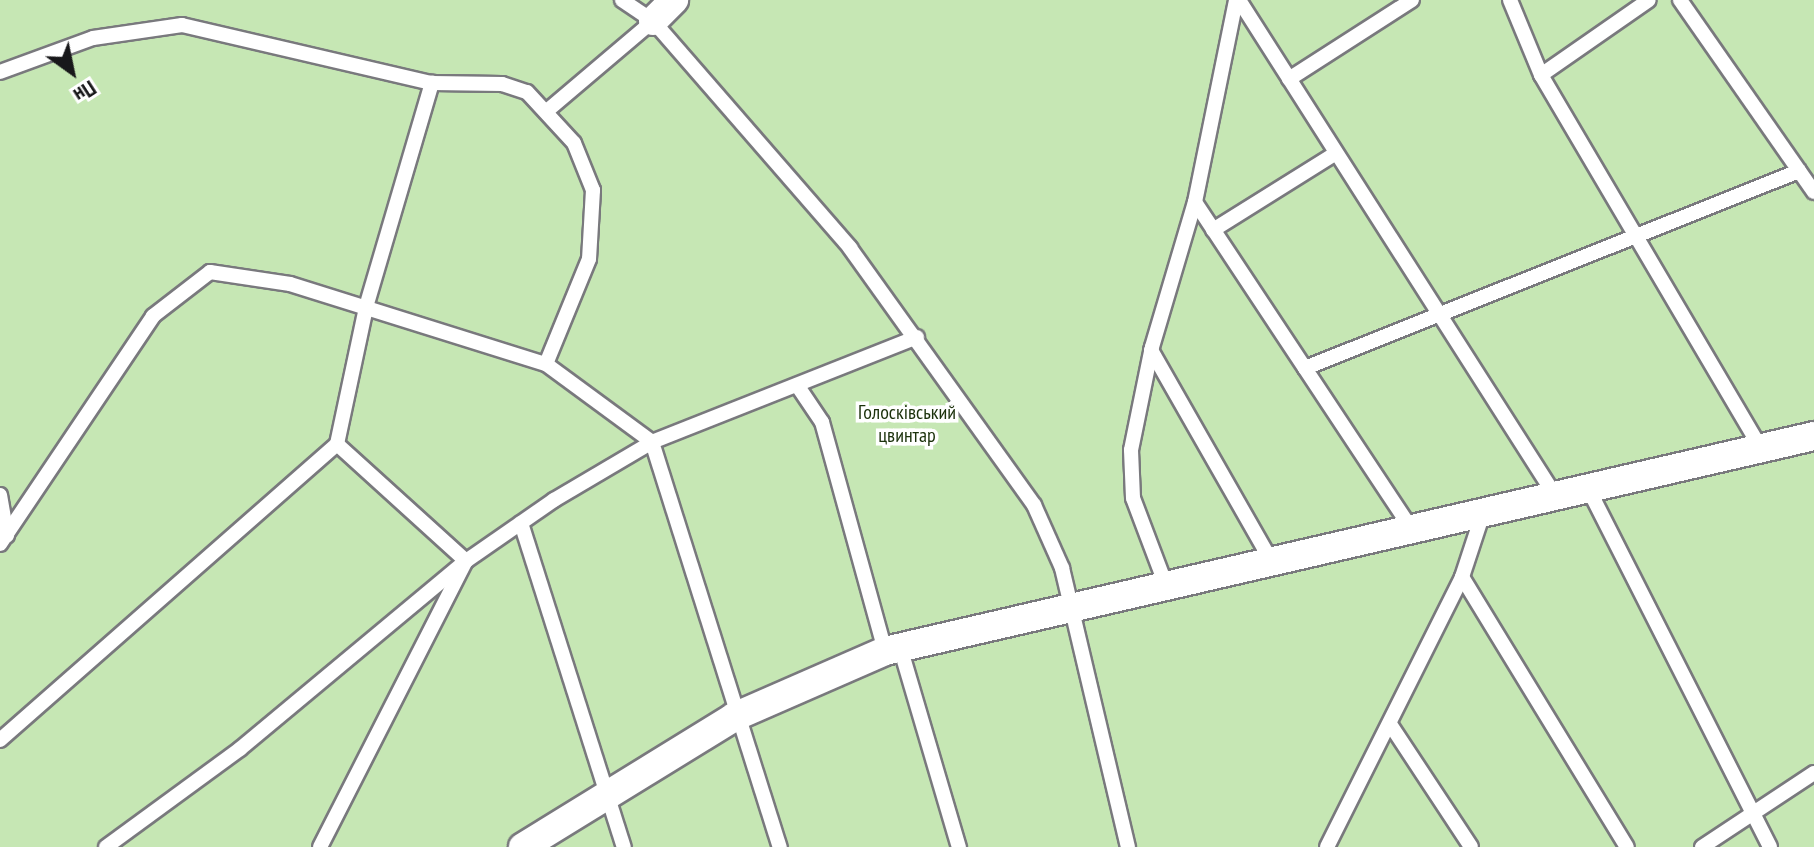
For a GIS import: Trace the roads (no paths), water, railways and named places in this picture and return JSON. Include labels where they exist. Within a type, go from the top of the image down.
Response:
[{"type":"street","points":[[636,7],[674,0]]},
{"type":"street","points":[[523,847],[734,717],[893,649],[1413,532],[1814,436]]},
{"type":"lane","points":[[1238,0],[1556,498]]},
{"type":"lane","points":[[1167,588],[1131,477],[1151,350],[1195,202],[1238,0]]},
{"type":"lane","points":[[1289,79],[1412,0]]},
{"type":"lane","points":[[1510,0],[1541,75],[1761,449]]},
{"type":"lane","points":[[1541,75],[1649,0]]},
{"type":"lane","points":[[1680,0],[1814,192]]},
{"type":"lane","points":[[548,110],[636,7],[850,248],[917,337],[1034,505],[1071,609],[1128,847]]},
{"type":"lane","points":[[0,72],[93,38],[182,25],[432,83],[502,84],[548,110],[585,164],[595,222],[575,303],[546,364]]},
{"type":"lane","points":[[0,740],[337,444],[366,307],[432,83]]},
{"type":"lane","points":[[1213,230],[1336,153]]},
{"type":"lane","points":[[1305,368],[1637,240],[1799,171]]},
{"type":"lane","points":[[1195,202],[1413,532]]},
{"type":"lane","points":[[3,539],[153,316],[196,278],[244,272],[546,364],[652,442],[734,717],[780,847]]},
{"type":"lane","points":[[106,847],[240,749],[466,561],[521,523],[652,442],[917,337]]},
{"type":"lane","points":[[1151,350],[1273,564]]},
{"type":"lane","points":[[797,385],[822,422],[959,847]]},
{"type":"lane","points":[[337,444],[466,561]]},
{"type":"lane","points":[[1589,490],[1770,847]]},
{"type":"lane","points":[[0,501],[3,539]]},
{"type":"lane","points":[[1327,847],[1462,577],[1482,516]]},
{"type":"lane","points":[[521,523],[624,847]]},
{"type":"lane","points":[[320,847],[466,561]]},
{"type":"lane","points":[[1462,577],[1627,847]]},
{"type":"lane","points":[[1390,724],[1471,847]]},
{"type":"lane","points":[[1702,847],[1814,773]]},
{"type":"park label","name":"Голосківський цвинтар","points":[[907,424]]}]
